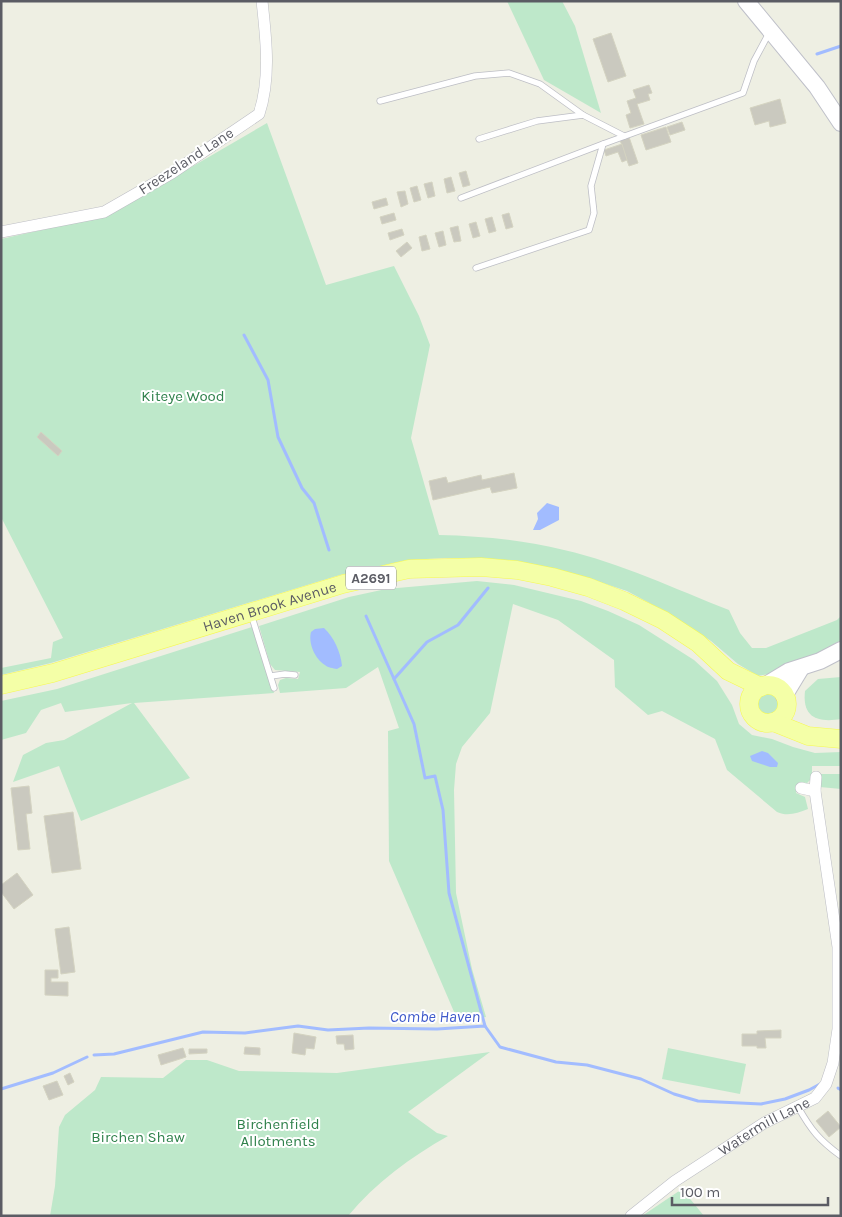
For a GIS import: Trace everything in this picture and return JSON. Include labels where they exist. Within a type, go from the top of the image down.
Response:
[{"type":"main road","name":"Haven Brook Avenue","points":[[1,685],[53,673],[343,584],[409,570],[481,567],[517,570],[588,587],[624,601],[663,620],[698,643],[728,671],[749,708]]},
{"type":"main road","name":"Haven Brook Avenue","points":[[728,671],[763,686]]},
{"type":"main road","points":[[785,701],[782,716],[768,723],[758,720],[749,708],[752,694],[763,686],[777,688],[808,736]]},
{"type":"main road","points":[[773,722],[808,736],[841,738]]},
{"type":"street","name":"Freezeland Lane","points":[[1,232],[104,212],[172,173],[259,114],[264,98],[267,74],[262,1]]},
{"type":"street","points":[[746,1],[817,87],[841,123]]},
{"type":"street","points":[[763,686],[789,671],[840,652]]},
{"type":"street","points":[[785,701],[801,668]]},
{"type":"street","name":"Watermill Lane","points":[[631,1216],[675,1181],[764,1123],[815,1098],[826,1084],[833,1063],[838,1029],[838,947],[815,791],[816,777]]},
{"type":"street","points":[[801,788],[815,791]]},
{"type":"lane","points":[[461,198],[743,93],[754,61],[770,31]]},
{"type":"lane","points":[[380,101],[475,76],[509,73],[540,84],[583,115],[624,136]]},
{"type":"lane","points":[[479,139],[537,121],[583,115]]},
{"type":"lane","points":[[476,268],[589,230],[594,213],[591,186],[603,144]]},
{"type":"lane","points":[[251,612],[274,688]]},
{"type":"lane","points":[[271,676],[295,675]]},
{"type":"lane","points":[[798,1107],[811,1130],[825,1145],[841,1156]]},
{"type":"green space","points":[[507,1],[562,1],[575,26],[601,113],[544,80]]},
{"type":"green space","name":"Kiteye Wood","points":[[267,123],[326,285],[394,266],[419,316],[430,345],[411,438],[439,535],[517,541],[585,555],[627,569],[729,610],[740,633],[752,648],[766,648],[837,620],[841,616],[841,640],[817,654],[773,673],[758,676],[738,664],[711,641],[666,612],[627,591],[590,579],[517,562],[479,558],[445,558],[408,560],[340,575],[51,663],[1,675],[1,668],[51,658],[53,642],[63,638],[1,517],[1,239],[109,215]]},
{"type":"green space","points":[[477,581],[514,585],[581,601],[639,625],[694,660],[717,681],[732,705],[739,724],[752,735],[772,739],[815,753],[841,752],[841,766],[812,766],[812,778],[807,783],[799,782],[796,793],[805,797],[808,809],[789,814],[777,812],[727,770],[715,739],[662,711],[648,715],[615,687],[614,660],[558,620],[513,604],[490,713],[462,747],[456,764],[454,790],[456,893],[472,969],[486,1017],[458,1021],[389,861],[388,731],[399,728],[378,667],[346,688],[280,693],[278,685],[280,680],[286,678],[298,679],[300,672],[275,670],[270,664],[259,626],[349,597],[386,589]]},
{"type":"green space","points":[[252,627],[274,693],[134,703],[190,778],[81,821],[59,766],[13,782],[23,755],[46,743],[64,740],[132,703],[65,712],[61,703],[41,710],[26,733],[1,740],[1,701],[57,689]]},
{"type":"green space","points":[[841,677],[841,719],[825,720],[813,716],[806,707],[805,691],[818,679]]},
{"type":"green space","points":[[768,690],[778,694],[782,704],[778,714],[768,718],[758,714],[754,704],[758,694]]},
{"type":"green space","points":[[821,774],[841,774],[841,789],[820,787]]},
{"type":"green space","points":[[668,1048],[746,1064],[740,1094],[662,1079]]},
{"type":"green space","points":[[490,1052],[408,1112],[437,1133],[448,1136],[394,1172],[348,1216],[50,1216],[55,1186],[59,1127],[65,1115],[95,1090],[101,1077],[163,1078],[186,1060],[207,1060],[239,1071],[337,1073]]},
{"type":"green space","points":[[682,1189],[704,1216],[642,1216]]},
{"type":"water","points":[[547,503],[559,507],[559,520],[540,530],[533,530],[538,519],[537,513]]},
{"type":"water","points":[[324,628],[334,641],[340,656],[342,666],[337,669],[328,667],[321,662],[311,646],[311,632],[315,629]]},
{"type":"water","points":[[762,751],[768,753],[778,763],[777,767],[770,767],[752,761],[750,756]]},
{"type":"building","points":[[611,33],[626,76],[608,82],[593,39]]},
{"type":"building","points":[[649,85],[652,93],[648,94],[650,100],[637,104],[644,124],[630,128],[626,115],[631,113],[627,101],[636,98],[633,90]]},
{"type":"building","points":[[780,99],[786,123],[770,127],[769,121],[755,125],[750,108]]},
{"type":"building","points":[[682,122],[685,130],[670,135],[667,127]]},
{"type":"building","points":[[666,127],[671,142],[646,150],[641,135]]},
{"type":"building","points":[[629,137],[638,163],[629,166],[620,140]]},
{"type":"building","points":[[622,144],[627,160],[622,162],[618,152],[606,156],[604,150]]},
{"type":"building","points":[[466,171],[470,185],[463,187],[459,173]]},
{"type":"building","points":[[451,177],[455,191],[447,193],[444,179]]},
{"type":"building","points":[[432,182],[435,196],[428,198],[424,184]]},
{"type":"building","points":[[417,186],[421,200],[414,202],[410,188]]},
{"type":"building","points":[[405,191],[408,204],[401,207],[397,192]]},
{"type":"building","points":[[386,198],[388,205],[374,209],[372,202]]},
{"type":"building","points":[[394,213],[396,220],[382,224],[380,217]]},
{"type":"building","points":[[509,213],[513,227],[506,229],[502,215]]},
{"type":"building","points":[[492,217],[496,231],[489,233],[485,219]]},
{"type":"building","points":[[476,222],[480,236],[473,238],[469,224]]},
{"type":"building","points":[[458,226],[461,241],[454,242],[450,228]]},
{"type":"building","points":[[402,229],[404,235],[390,240],[388,233]]},
{"type":"building","points":[[443,231],[446,245],[439,247],[435,233]]},
{"type":"building","points":[[426,235],[430,249],[422,251],[419,237]]},
{"type":"building","points":[[407,242],[412,248],[401,257],[396,251]]},
{"type":"building","points":[[41,432],[62,451],[58,456],[37,437]]},
{"type":"building","points":[[514,473],[517,488],[492,493],[490,487],[433,500],[429,481],[446,477],[448,483],[481,475],[482,480]]},
{"type":"building","points":[[29,786],[32,813],[26,814],[30,849],[18,850],[11,788]]},
{"type":"building","points":[[73,812],[81,869],[52,873],[44,816]]},
{"type":"building","points":[[17,873],[33,895],[14,909],[1,892],[1,885]]},
{"type":"building","points":[[69,927],[75,972],[61,974],[55,929]]},
{"type":"building","points":[[45,970],[58,970],[58,978],[51,978],[51,982],[68,982],[68,996],[45,995]]},
{"type":"building","points":[[781,1030],[781,1038],[765,1038],[766,1048],[742,1046],[742,1034],[757,1034],[757,1031]]},
{"type":"building","points":[[294,1033],[316,1037],[314,1049],[306,1048],[305,1055],[292,1053]]},
{"type":"building","points":[[353,1035],[354,1049],[345,1050],[344,1044],[337,1044],[336,1036]]},
{"type":"building","points":[[245,1047],[260,1048],[260,1055],[244,1054]]},
{"type":"building","points":[[183,1048],[186,1057],[161,1065],[158,1055]]},
{"type":"building","points":[[189,1049],[207,1049],[207,1053],[189,1054]]},
{"type":"building","points":[[70,1073],[74,1082],[68,1085],[64,1076]]},
{"type":"building","points":[[57,1081],[63,1095],[49,1100],[43,1086]]},
{"type":"building","points":[[828,1111],[841,1127],[829,1137],[816,1121]]},
{"type":"waterway","points":[[817,54],[841,46]]},
{"type":"waterway","points":[[244,335],[268,380],[278,437],[302,488],[314,503],[329,550]]},
{"type":"waterway","points":[[485,1026],[449,893],[443,810],[435,776],[425,778],[414,724],[394,679],[427,642],[458,625],[488,588]]},
{"type":"waterway","points":[[366,616],[394,679]]},
{"type":"waterway","name":"Combe Haven","points":[[94,1055],[114,1054],[203,1032],[245,1033],[298,1026],[328,1030],[369,1028],[437,1029],[485,1026],[500,1047],[556,1062],[587,1065],[641,1079],[674,1094],[698,1101],[761,1104],[785,1099],[820,1084]]},
{"type":"waterway","name":"Combe Haven","points":[[1,1089],[53,1073],[87,1057]]},
{"type":"park label","name":"Birchenfield Allotments","points":[[278,1132]]},
{"type":"park label","name":"Birchen Shaw","points":[[138,1137]]}]
